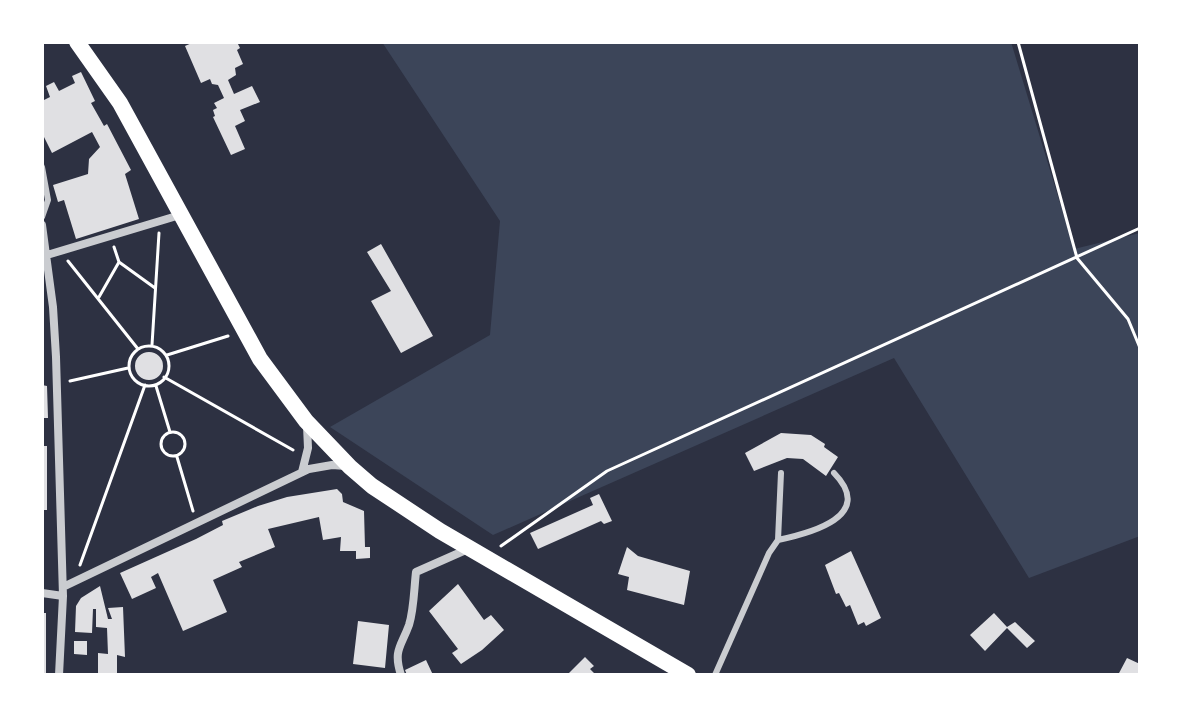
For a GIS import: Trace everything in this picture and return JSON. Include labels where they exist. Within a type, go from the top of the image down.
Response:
[{"type":"main road","points":[[77,42],[120,103],[260,359],[306,421],[350,467],[397,504],[688,675]]},
{"type":"street","points":[[47,255],[182,214]]},
{"type":"street","points":[[42,225],[55,328],[63,591],[59,675]]},
{"type":"street","points":[[302,472],[307,453],[306,421]]},
{"type":"street","points":[[42,593],[63,591],[74,582],[302,472],[320,466],[350,467]]},
{"type":"street","points":[[401,675],[396,662],[397,651],[408,626],[416,572],[470,548]]},
{"type":"lane","points":[[42,167],[48,200],[42,217]]},
{"type":"lane","points":[[715,675],[769,553],[778,540],[781,473]]},
{"type":"lane","points":[[778,540],[810,533],[840,515],[848,503],[848,494],[845,484],[834,473]]},
{"type":"path","points":[[1018,42],[1077,258],[1128,319],[1140,348]]},
{"type":"path","points":[[152,345],[159,222]]},
{"type":"path","points":[[486,558],[607,471],[1140,228]]},
{"type":"path","points":[[111,237],[119,262],[155,288]]},
{"type":"path","points":[[61,251],[138,350]]},
{"type":"path","points":[[98,298],[119,262]]},
{"type":"path","points":[[167,355],[244,331]]},
{"type":"path","points":[[128,368],[134,351],[152,345]]},
{"type":"path","points":[[152,345],[167,355],[169,373],[156,386]]},
{"type":"path","points":[[57,384],[128,368]]},
{"type":"path","points":[[128,368],[138,384],[156,386]]},
{"type":"path","points":[[164,377],[290,449],[307,453]]},
{"type":"path","points":[[74,582],[145,385]]},
{"type":"path","points":[[156,386],[170,433]]},
{"type":"path","points":[[170,433],[177,433],[184,441],[184,448],[176,455],[168,455],[161,445],[163,438],[170,433]]},
{"type":"path","points":[[176,455],[196,523]]},
{"type":"shaded area","points":[[382,42],[1011,42],[1074,249],[1140,233],[1140,536],[1029,578],[894,358],[493,535],[330,427],[490,335],[500,221]]},
{"type":"building","points":[[194,42],[237,42],[243,64],[235,68],[236,75],[228,80],[234,94],[252,86],[260,102],[240,110],[245,121],[235,126],[245,149],[231,155],[213,117],[213,110],[217,108],[214,103],[224,98],[218,85],[212,84],[210,79],[201,83],[185,46]]},
{"type":"building","points":[[81,72],[95,101],[91,103],[104,126],[107,124],[131,170],[125,174],[139,219],[76,239],[64,200],[58,202],[53,185],[88,174],[89,159],[100,147],[92,132],[52,153],[42,133],[42,101],[50,97],[46,86],[54,82],[59,91],[75,83],[72,76]]},
{"type":"building","points":[[381,244],[433,336],[401,353],[371,301],[391,291],[367,252]]},
{"type":"building","points":[[149,352],[159,356],[163,366],[159,376],[149,380],[139,376],[135,366],[139,356]]},
{"type":"building","points":[[42,385],[47,386],[48,418],[42,418]]},
{"type":"building","points":[[781,433],[811,435],[825,444],[824,447],[838,457],[826,476],[803,459],[787,458],[754,471],[745,453]]},
{"type":"building","points":[[42,446],[47,446],[47,510],[42,510]]},
{"type":"building","points":[[337,489],[342,494],[343,502],[364,511],[365,547],[370,547],[370,558],[356,559],[356,551],[340,551],[341,537],[323,540],[319,517],[268,529],[275,547],[239,562],[242,567],[213,580],[227,612],[183,631],[158,573],[151,577],[156,588],[132,599],[120,573],[196,539],[223,525],[222,521],[258,506],[287,497]]},
{"type":"building","points":[[599,494],[612,521],[604,524],[601,521],[538,549],[530,533],[593,505],[590,498]]},
{"type":"building","points":[[627,547],[638,556],[690,571],[684,605],[627,590],[629,577],[618,574]]},
{"type":"building","points":[[851,551],[881,618],[866,626],[864,622],[858,625],[850,605],[846,607],[839,593],[836,594],[825,565]]},
{"type":"building","points":[[458,584],[484,620],[491,615],[504,630],[461,664],[452,653],[458,649],[429,611]]},
{"type":"building","points":[[100,586],[108,619],[112,619],[108,608],[123,607],[125,657],[117,655],[117,675],[98,675],[98,653],[108,654],[107,628],[96,627],[96,609],[93,609],[92,633],[75,632],[76,606],[81,598]]},
{"type":"building","points":[[42,613],[46,613],[46,675],[42,675]]},
{"type":"building","points":[[994,613],[1007,627],[1015,622],[1035,641],[1027,648],[1007,628],[985,651],[970,635]]},
{"type":"building","points":[[358,621],[389,625],[385,668],[353,664]]},
{"type":"building","points":[[74,641],[87,641],[87,655],[74,654]]},
{"type":"building","points":[[585,657],[594,666],[590,669],[596,675],[567,675]]},
{"type":"building","points":[[1127,658],[1140,664],[1140,675],[1118,675]]},
{"type":"building","points":[[426,660],[433,675],[407,675],[405,670]]}]
